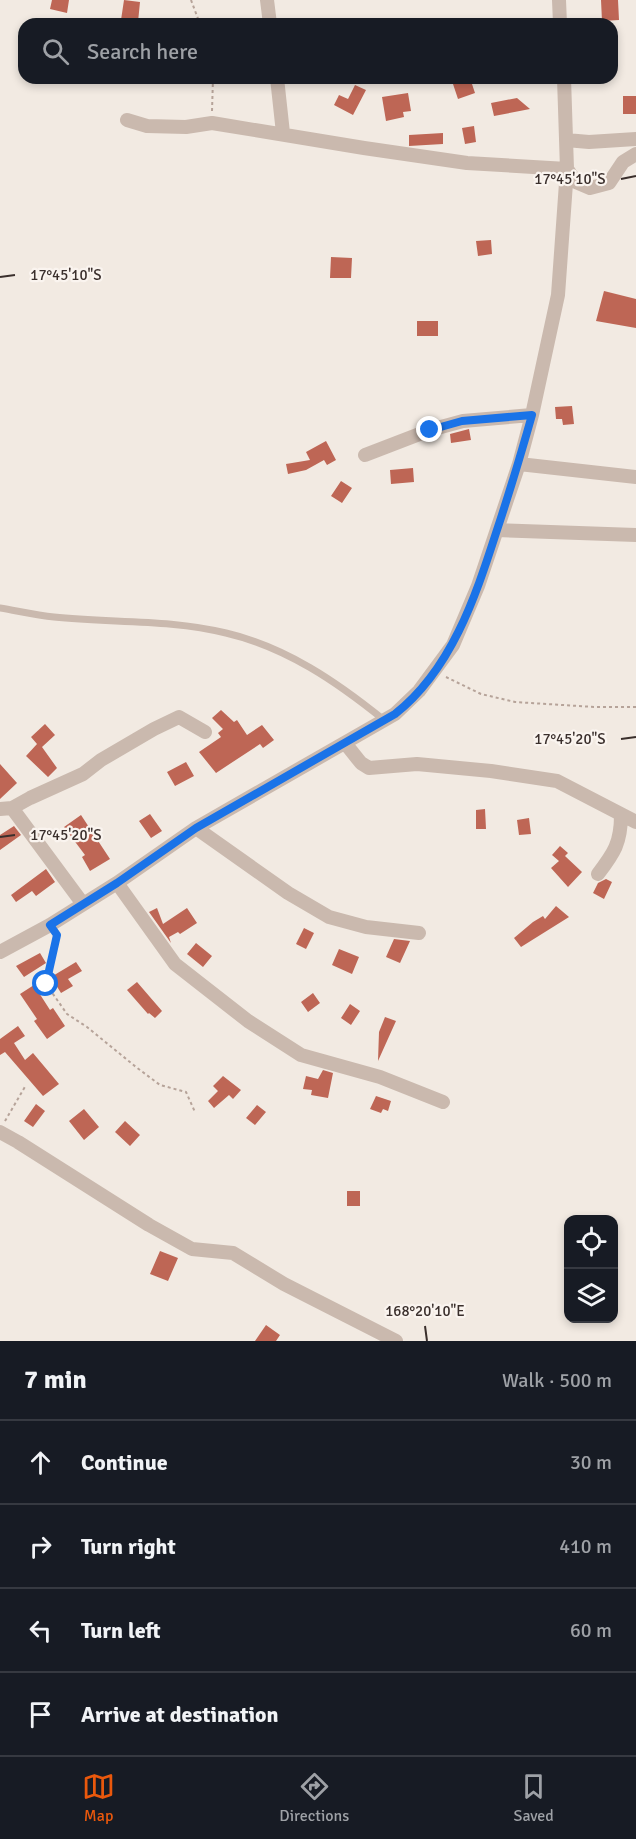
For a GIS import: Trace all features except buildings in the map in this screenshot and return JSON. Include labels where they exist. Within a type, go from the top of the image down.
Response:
[{"type":"street","points":[[267,0],[269,18]]},
{"type":"street","points":[[559,0],[560,18]]},
{"type":"street","points":[[278,84],[283,133]]},
{"type":"street","points":[[0,952],[50,925],[117,883],[196,828],[405,706],[453,645],[478,586],[519,464],[558,295],[567,169],[564,84]]},
{"type":"street","points":[[127,120],[147,126],[186,127],[212,123],[467,163],[567,169]]},
{"type":"street","points":[[566,140],[589,142],[636,139]]},
{"type":"street","points":[[567,169],[576,182],[590,188],[609,183],[623,162],[636,154]]},
{"type":"street","points":[[365,455],[430,430],[462,421],[532,415]]},
{"type":"street","points":[[519,464],[636,477]]},
{"type":"street","points":[[497,530],[636,535]]},
{"type":"street","points":[[83,904],[6,809],[83,774],[101,760],[179,717],[205,732]]},
{"type":"street","points":[[345,742],[361,763],[369,768],[417,764],[491,771],[556,782],[636,822]]},
{"type":"street","points":[[598,874],[616,850],[621,815]]},
{"type":"street","points":[[196,828],[288,893],[329,918],[366,927],[419,933]]},
{"type":"street","points":[[117,883],[175,964],[248,1022],[301,1055],[380,1077],[443,1102]]},
{"type":"street","points":[[2,1127],[18,1142],[149,1225],[192,1249],[234,1253],[284,1284],[396,1341]]},
{"type":"lane","points":[[0,608],[53,617],[172,624],[226,633],[268,646],[303,664],[348,691],[384,720]]},
{"type":"path","points":[[191,0],[198,18]]},
{"type":"path","points":[[212,123],[213,84]]},
{"type":"path","points":[[434,671],[481,694],[514,702],[636,707]]},
{"type":"path","points":[[50,925],[57,935],[46,984],[67,1014],[160,1085],[186,1092],[195,1112]]},
{"type":"path","points":[[2,1127],[26,1084]]},
{"type":"route","points":[[46,984],[57,935],[50,925],[117,883],[196,828],[395,714],[418,691],[453,645],[478,586],[519,464],[532,415],[462,421],[430,430]]}]
